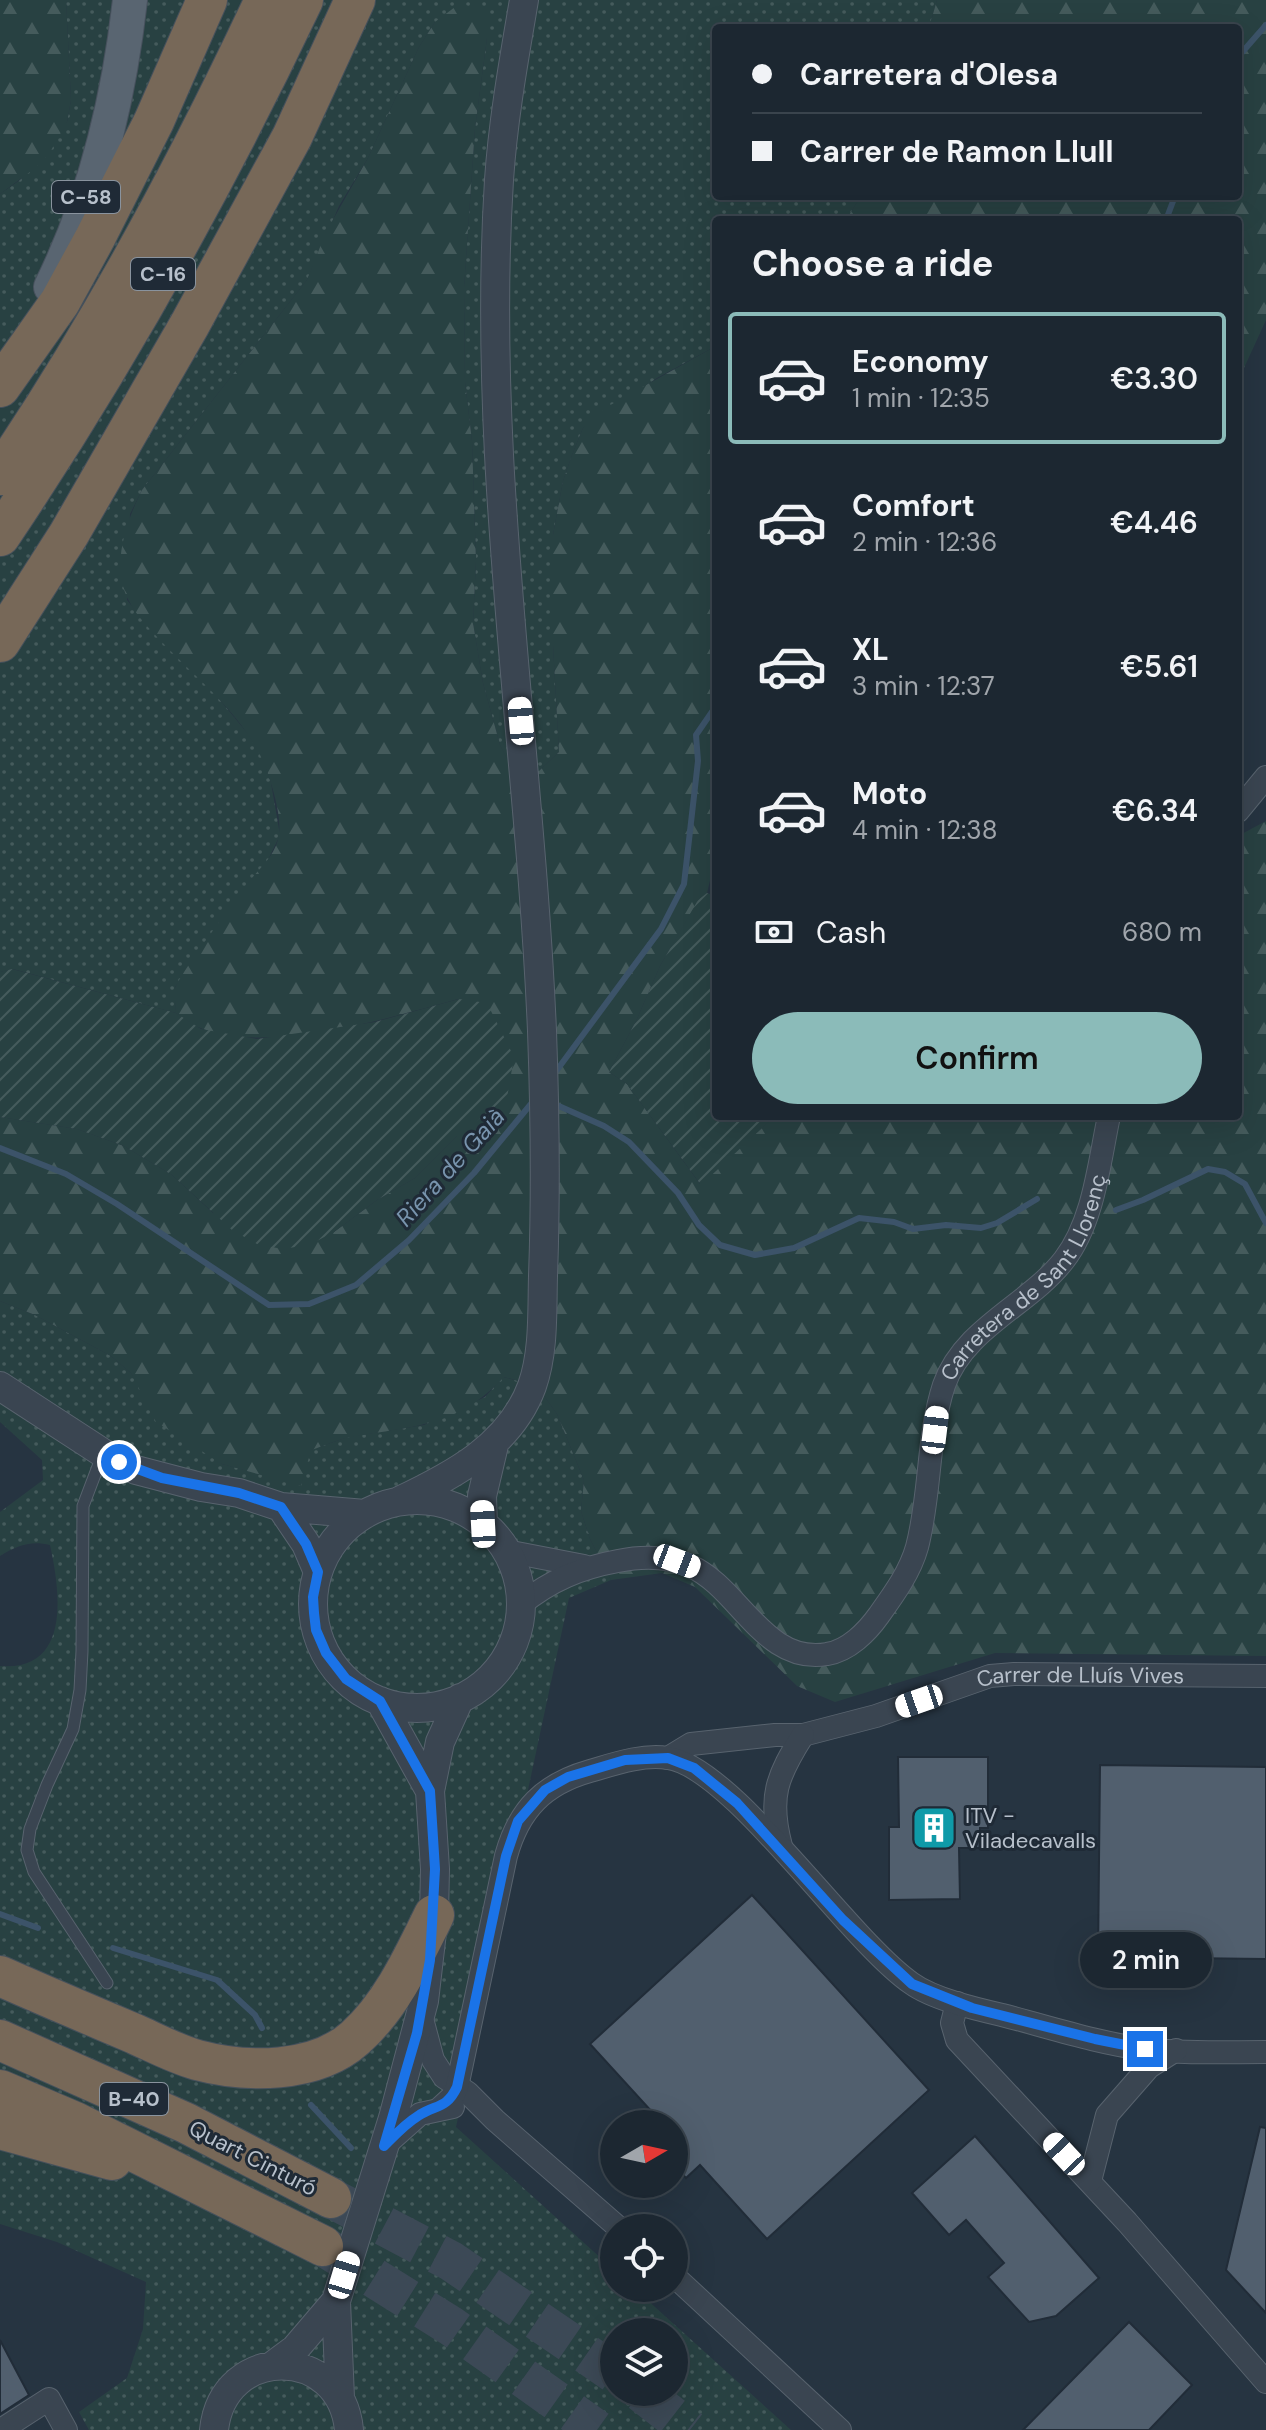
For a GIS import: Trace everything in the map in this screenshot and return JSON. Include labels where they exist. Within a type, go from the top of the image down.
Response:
[{"type":"highway","points":[[2,385],[60,302],[95,238],[154,121],[207,0]]},
{"type":"highway","name":"C-16","points":[[0,475],[40,414],[174,184],[265,0]]},
{"type":"highway","name":"C-16","points":[[0,536],[57,451],[154,291],[226,156],[303,0]]},
{"type":"highway","points":[[0,642],[76,521],[190,324],[292,137],[355,0]]},
{"type":"highway","points":[[0,1976],[195,2060],[269,2069],[315,2060],[352,2041],[371,2023],[391,1994],[411,1963],[434,1915]]},
{"type":"highway","points":[[0,2013],[44,2030],[167,2090],[206,2115],[265,2164]]},
{"type":"highway","name":"Quart Cinturó","points":[[0,2040],[186,2123],[331,2198]]},
{"type":"highway","name":"B-40","points":[[0,2090],[75,2122],[323,2246]]},
{"type":"highway","points":[[0,2115],[61,2135],[126,2148]]},
{"type":"highway","points":[[0,2129],[92,2156],[179,2173]]},
{"type":"main road","name":"C-58","points":[[2,385],[56,277],[81,213],[117,94],[130,0]]},
{"type":"main road","points":[[292,137],[366,0]]},
{"type":"street","points":[[399,1501],[443,1503],[468,1513],[483,1524],[506,1551],[517,1576],[520,1605],[515,1636],[504,1660],[488,1679],[460,1698],[420,1708],[380,1701],[346,1679],[334,1667],[322,1645],[316,1630],[313,1605],[318,1572],[339,1535],[365,1514],[442,1481],[494,1445],[522,1405],[533,1382],[540,1345],[546,1192],[538,930],[498,448],[495,306],[499,177],[524,0]]},
{"type":"street","points":[[1242,802],[1266,777]]},
{"type":"street","name":"Carretera de Sant Llorenç","points":[[520,1605],[564,1575],[589,1566],[648,1557],[677,1561],[708,1576],[781,1646],[793,1653],[828,1654],[840,1651],[862,1634],[898,1588],[917,1546],[938,1409],[947,1376],[953,1365],[986,1329],[1052,1273],[1072,1248],[1086,1217],[1108,1120]]},
{"type":"street","points":[[0,1386],[103,1453],[136,1470],[239,1493],[281,1507],[365,1514]]},
{"type":"street","points":[[483,1524],[482,1496],[494,1445]]},
{"type":"street","points":[[281,1507],[306,1544],[318,1572]]},
{"type":"street","name":"Carretera de Sant Llorenç","points":[[506,1551],[589,1566]]},
{"type":"street","name":"Carrer de Lluís Vives","points":[[668,1758],[691,1744],[803,1735],[876,1716],[990,1676],[1266,1676]]},
{"type":"street","points":[[214,2430],[218,2409],[229,2390],[245,2376],[272,2366],[295,2349],[336,2301],[421,2015],[434,1915],[435,1869],[430,1791],[440,1742],[460,1698]]},
{"type":"street","points":[[380,1701],[430,1791]]},
{"type":"street","points":[[782,1851],[774,1820],[775,1792],[785,1763],[803,1735]]},
{"type":"street","points":[[440,2108],[453,2096],[457,2087],[506,1856],[518,1821],[545,1790],[568,1777],[625,1760],[668,1758],[694,1768],[716,1785],[782,1851],[843,1920],[912,1984],[957,2003],[1145,2049],[1266,2052]]},
{"type":"street","points":[[957,2003],[952,2023],[957,2040],[1090,2181],[1266,2382]]},
{"type":"street","points":[[421,2015],[433,2060],[444,2077],[475,2099],[488,2114],[603,2214]]},
{"type":"street","points":[[1090,2181],[1107,2115],[1149,2067],[1176,2050]]},
{"type":"street","points":[[384,2146],[420,2114],[440,2108],[468,2107],[488,2114]]},
{"type":"street","points":[[688,2289],[840,2430]]},
{"type":"street","points":[[336,2301],[350,2419]]},
{"type":"street","points":[[272,2366],[294,2366],[308,2370],[326,2382],[350,2419]]},
{"type":"street","points":[[1,2430],[49,2399],[66,2430]]},
{"type":"lane","points":[[103,1453],[83,1506],[81,1664],[73,1729],[30,1829],[27,1850],[34,1872],[107,1983]]},
{"type":"green space","points":[[0,0],[66,0],[71,100],[67,122],[49,154],[0,194]]},
{"type":"green space","points":[[66,0],[937,0],[930,24],[712,24],[712,200],[858,200],[848,216],[712,216],[712,348],[657,378],[583,428],[563,481],[553,535],[553,645],[559,752],[539,771],[513,771],[500,745],[483,683],[473,623],[476,561],[472,441],[465,382],[464,288],[475,128],[487,38],[435,22],[419,47],[368,158],[339,206],[307,280],[142,490],[130,514],[127,600],[147,625],[211,689],[248,734],[263,758],[271,783],[280,835],[267,862],[249,882],[175,987],[176,1013],[13,969],[0,972],[0,194],[20,180],[67,122],[71,100]]},
{"type":"green space","points":[[937,0],[1266,0],[1266,320],[1242,372],[1242,216],[848,216],[858,200],[1242,200],[1242,24],[930,24]]},
{"type":"green space","points":[[459,4],[487,10],[464,288],[465,382],[472,441],[476,561],[473,623],[483,683],[500,745],[513,770],[539,771],[559,752],[553,645],[553,535],[563,481],[583,428],[605,408],[712,348],[712,872],[707,893],[698,901],[660,966],[609,1072],[627,1084],[700,1184],[771,1120],[1242,1120],[1242,834],[1266,821],[1266,1656],[995,1653],[835,1702],[797,1686],[695,1587],[662,1573],[611,1580],[590,1539],[581,1511],[584,1480],[557,1414],[537,1386],[504,1377],[469,1406],[434,1422],[347,1438],[311,1450],[301,1486],[222,1464],[156,1422],[131,1373],[111,1356],[35,1315],[0,1301],[0,1117],[77,1129],[124,1146],[172,1175],[213,1213],[334,1232],[377,1200],[415,1178],[457,1136],[458,999],[330,1030],[263,1038],[231,1036],[203,1029],[176,1013],[175,989],[178,982],[275,848],[279,834],[278,814],[270,780],[251,739],[223,704],[142,621],[123,588],[121,574],[122,545],[142,490],[307,280],[326,232],[368,158],[419,47],[435,22]]},
{"type":"green space","points":[[707,893],[712,895],[712,1120],[771,1120],[701,1185],[627,1084],[609,1072],[660,966],[698,900]]},
{"type":"green space","points":[[12,969],[176,1013],[201,1029],[257,1039],[375,1022],[459,999],[487,1003],[514,1057],[507,1098],[457,1136],[415,1178],[377,1200],[334,1232],[309,1245],[282,1249],[257,1244],[232,1230],[172,1175],[124,1146],[77,1129],[0,1117],[0,972]]},
{"type":"green space","points":[[0,1301],[35,1315],[111,1356],[131,1373],[145,1396],[222,1464],[301,1485],[310,1450],[348,1437],[424,1425],[485,1397],[503,1377],[537,1386],[557,1414],[584,1480],[581,1511],[590,1539],[611,1580],[569,1598],[456,2127],[600,2257],[600,2302],[649,2302],[667,2318],[600,2318],[600,2406],[688,2406],[688,2337],[791,2430],[89,2430],[79,2412],[127,2378],[143,2329],[146,2282],[57,2242],[0,2224],[0,1666],[23,1664],[40,1656],[50,1642],[56,1625],[58,1605],[50,1545],[24,1545],[0,1556],[0,1512],[43,1480],[42,1460],[0,1422]]},
{"type":"building","name":"ITV - Viladecavalls","points":[[898,1757],[988,1757],[988,1828],[980,1828],[980,1848],[959,1848],[960,1899],[889,1900],[889,1827],[899,1827]]},
{"type":"building","points":[[1100,1765],[1266,1767],[1266,1959],[1098,1957]]},
{"type":"building","points":[[752,1895],[929,2090],[767,2239],[700,2165],[688,2176],[688,2110],[650,2110],[590,2044]]},
{"type":"building","points":[[1260,2127],[1266,2128],[1266,2313],[1226,2270]]},
{"type":"building","points":[[975,2136],[1099,2278],[1056,2316],[1029,2322],[988,2277],[1004,2263],[966,2220],[949,2235],[912,2193]]},
{"type":"building","points":[[1129,2322],[1192,2385],[1149,2430],[1023,2430]]},
{"type":"building","points":[[0,2340],[29,2395],[0,2414]]},
{"type":"waterway","name":"Riera de Gaià","points":[[1242,52],[1266,25]]},
{"type":"waterway","name":"Riera de Gaià","points":[[1168,216],[1174,200]]},
{"type":"waterway","name":"Riera de Gaià","points":[[554,1074],[661,929],[684,884],[698,761],[696,735],[712,712]]},
{"type":"waterway","name":"Riera de Gaià","points":[[0,1148],[66,1174],[117,1204],[269,1305],[309,1304],[356,1285],[409,1240],[474,1173],[535,1099]]},
{"type":"waterway","points":[[552,1103],[604,1126],[629,1142],[678,1193],[699,1225],[720,1245],[755,1255],[794,1248],[859,1218],[894,1222],[913,1229],[946,1225],[981,1228],[997,1223],[1037,1199]]},
{"type":"waterway","points":[[1116,1210],[1208,1169],[1225,1172],[1245,1184],[1266,1223]]},
{"type":"waterway","points":[[0,1914],[38,1928]]},
{"type":"waterway","points":[[113,1948],[217,1980],[255,2015],[262,2028]]},
{"type":"waterway","points":[[311,2105],[351,2148]]},
{"type":"tunnel","points":[[331,2198],[451,2261],[600,2363]]},
{"type":"tunnel","points":[[323,2246],[451,2326],[597,2430]]},
{"type":"tunnel","points":[[659,2406],[690,2430]]},
{"type":"place","name":"ITV - Viladecavalls","points":[[934,1828]]},
{"type":"route","points":[[119,1462],[162,1478],[239,1493],[281,1507],[306,1544],[318,1572],[313,1597],[314,1613],[316,1630],[326,1653],[346,1679],[380,1701],[430,1791],[435,1869],[430,1960],[417,2033],[384,2146],[420,2114],[440,2108],[453,2096],[457,2087],[506,1856],[518,1821],[545,1790],[568,1777],[625,1760],[668,1758],[694,1768],[710,1780],[749,1815],[843,1920],[912,1984],[972,2008],[1145,2049]]}]
